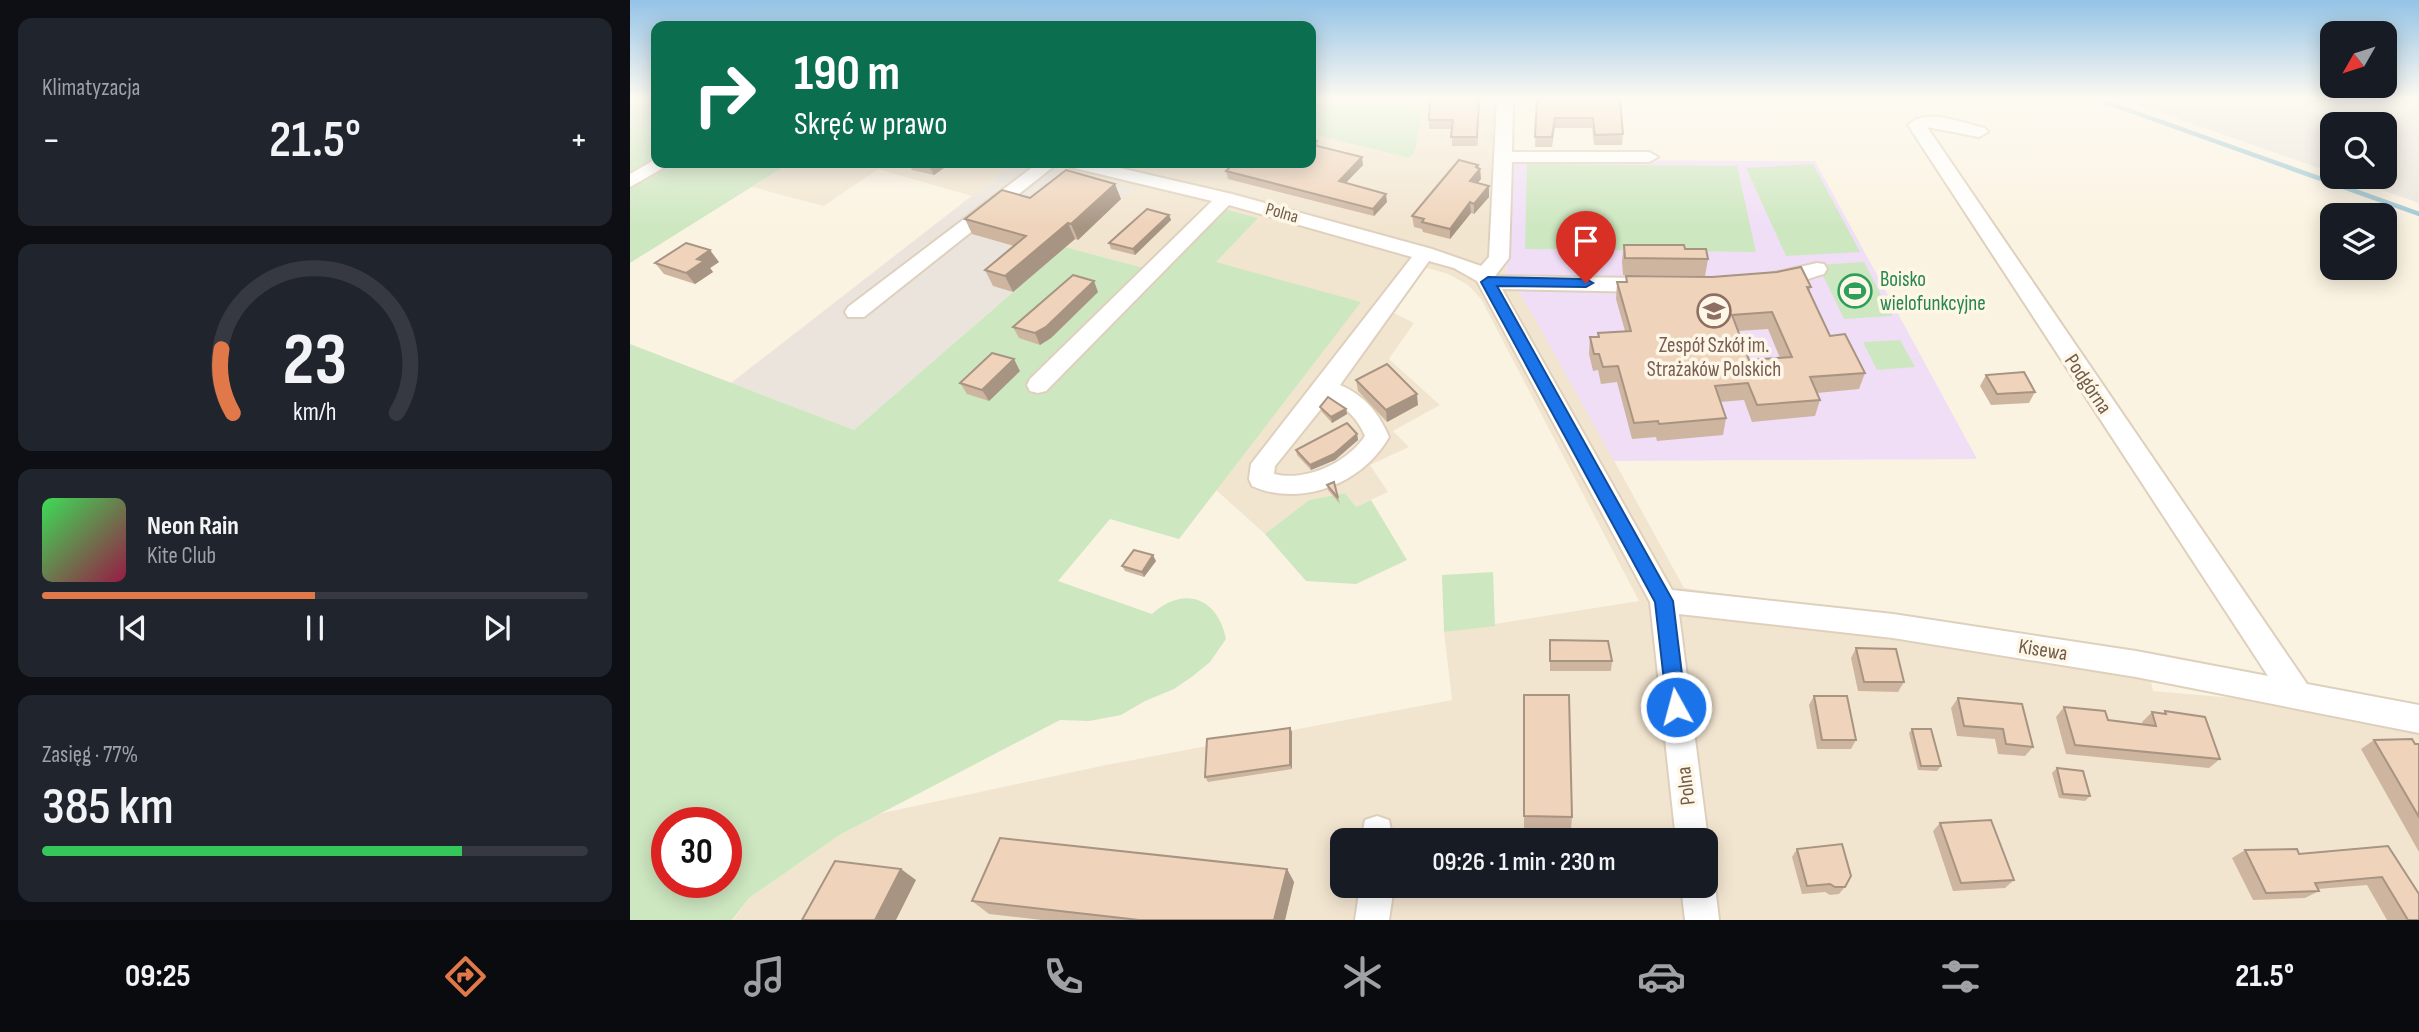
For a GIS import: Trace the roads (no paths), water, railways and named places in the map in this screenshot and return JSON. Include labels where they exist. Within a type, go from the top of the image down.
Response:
[{"type":"street","points":[[1503,142],[1499,258],[1486,279],[1674,285]]},
{"type":"street","name":"Podgórna","points":[[1927,142],[2298,695]]},
{"type":"street","points":[[1502,157],[1649,157]]},
{"type":"street","points":[[630,181],[654,168]]},
{"type":"street","points":[[856,312],[1043,168]]},
{"type":"street","name":"Polna","points":[[1097,168],[1225,198],[1425,253],[1461,264],[1486,279],[1664,601],[1691,828]]},
{"type":"street","points":[[1038,385],[1225,198]]},
{"type":"street","points":[[1325,388],[1339,392],[1371,420],[1377,437],[1362,457],[1304,484],[1271,485],[1261,479],[1263,464],[1325,388],[1425,253]]},
{"type":"street","points":[[1755,281],[1785,279],[1817,269]]},
{"type":"street","name":"Kisewa","points":[[1664,601],[1894,626],[2136,664],[2419,719]]},
{"type":"street","points":[[1373,920],[1376,898]]},
{"type":"street","points":[[1699,898],[1702,920]]},
{"type":"waterway","points":[[2217,142],[2419,214]]},
{"type":"place","name":"Boisko wielofunkcyjne","points":[[1855,291]]},
{"type":"place","name":"Zespół Szkół im. Strażaków Polskich","points":[[1714,311]]}]
